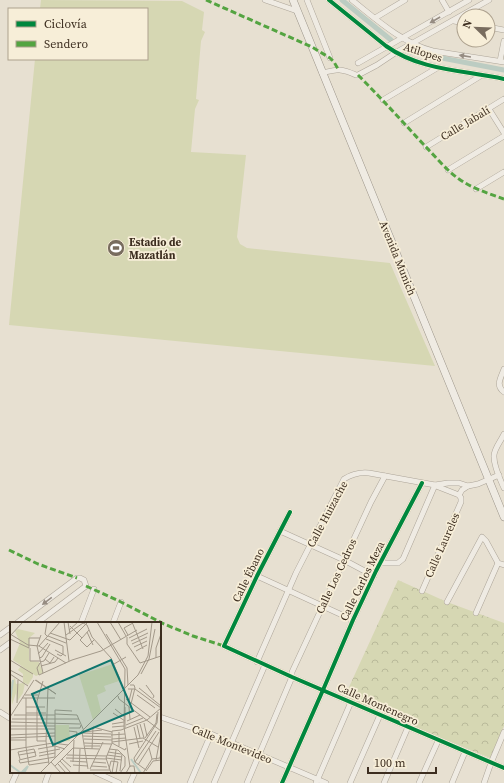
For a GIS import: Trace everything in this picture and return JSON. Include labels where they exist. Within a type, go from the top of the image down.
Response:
[{"type":"main road","name":"Avenida Munich","points":[[292,0],[489,480],[501,504],[504,517]]},
{"type":"street","points":[[265,0],[297,11]]},
{"type":"street","points":[[307,0],[330,58]]},
{"type":"street","name":"Atilopes","points":[[329,0],[386,46],[396,53],[411,60],[437,68],[504,80]]},
{"type":"street","points":[[352,0],[403,38],[424,49],[502,62],[504,41]]},
{"type":"street","points":[[375,18],[403,0]]},
{"type":"street","points":[[442,0],[449,12]]},
{"type":"street","points":[[358,63],[469,0]]},
{"type":"street","points":[[322,73],[338,69],[358,75],[489,0]]},
{"type":"street","points":[[383,100],[437,68]]},
{"type":"street","points":[[404,123],[482,75]]},
{"type":"street","name":"Calle Jabalí","points":[[426,147],[504,99]]},
{"type":"street","points":[[448,170],[504,134],[490,109]]},
{"type":"street","points":[[476,189],[504,172]]},
{"type":"street","points":[[504,369],[499,383],[499,386],[504,392]]},
{"type":"street","points":[[504,434],[495,451],[494,457],[504,488]]},
{"type":"street","name":"Calle Huizache","points":[[257,662],[296,573],[344,479],[360,472],[435,485],[459,483],[468,486],[478,484],[499,475]]},
{"type":"street","name":"Calle Los Cedros","points":[[247,783],[292,677],[292,672],[371,502],[385,476]]},
{"type":"street","name":"Calle Carlos Meza","points":[[282,783],[353,620],[380,563],[422,482]]},
{"type":"street","points":[[380,563],[398,563],[403,559],[435,485],[460,497],[462,490],[468,486]]},
{"type":"street","name":"Calle Laureles","points":[[422,591],[461,502],[460,497]]},
{"type":"street","name":"Calle Ébano","points":[[224,646],[257,576],[290,512]]},
{"type":"street","points":[[280,531],[344,560],[374,576]]},
{"type":"street","points":[[448,602],[480,538],[482,537],[486,541],[498,563]]},
{"type":"street","points":[[498,563],[504,564]]},
{"type":"street","points":[[476,613],[498,563]]},
{"type":"street","points":[[257,576],[353,620]]},
{"type":"street","points":[[18,622],[77,578],[84,580],[86,586],[38,622]]},
{"type":"street","points":[[81,622],[94,590]]},
{"type":"street","points":[[112,622],[121,602]]},
{"type":"street","points":[[0,635],[10,628]]},
{"type":"street","points":[[0,650],[10,643]]},
{"type":"street","name":"Calle Montenegro","points":[[224,646],[257,662],[438,741],[504,768]]},
{"type":"street","points":[[214,783],[265,665]]},
{"type":"street","points":[[317,781],[351,702]]},
{"type":"street","points":[[0,712],[10,718]]},
{"type":"street","points":[[350,783],[380,715]]},
{"type":"street","name":"Calle Montevideo","points":[[161,717],[211,734],[289,767],[317,781],[326,783]]},
{"type":"street","points":[[384,783],[408,727]]},
{"type":"street","points":[[484,783],[504,732]]},
{"type":"street","points":[[190,783],[211,734]]},
{"type":"street","points":[[419,783],[438,741]]},
{"type":"street","points":[[452,783],[465,752]]},
{"type":"street","points":[[12,783],[17,773]]},
{"type":"street","points":[[45,783],[49,773]]},
{"type":"street","points":[[97,773],[119,783]]},
{"type":"street","points":[[130,783],[135,773]]},
{"type":"green space","points":[[41,0],[182,1],[204,12],[202,30],[205,32],[201,41],[196,99],[199,100],[195,109],[191,152],[246,155],[237,237],[240,244],[247,248],[390,263],[435,366],[9,325],[35,60],[148,60],[148,8],[40,8]]},
{"type":"green space","points":[[398,580],[447,602],[504,623],[504,726],[490,758],[344,698]]},
{"type":"waterway","points":[[342,0],[391,40]]},
{"type":"waterway","points":[[406,50],[504,70]]},
{"type":"marked path","points":[[206,0],[312,47],[330,58],[338,69]]},
{"type":"marked path","points":[[358,75],[454,175],[475,188],[504,199]]},
{"type":"marked path","points":[[9,550],[38,564],[77,578]]},
{"type":"marked path","points":[[86,586],[160,622]]},
{"type":"marked path","points":[[161,622],[193,636],[224,646]]},
{"type":"cycle path","points":[[329,0],[386,46],[399,54],[428,65],[504,79]]},
{"type":"cycle path","points":[[282,783],[353,620],[376,571],[422,483]]},
{"type":"cycle path","points":[[290,512],[257,576],[224,646],[292,677],[504,768]]},
{"type":"place","name":"Estadio de Mazatlán","points":[[116,248]]}]
